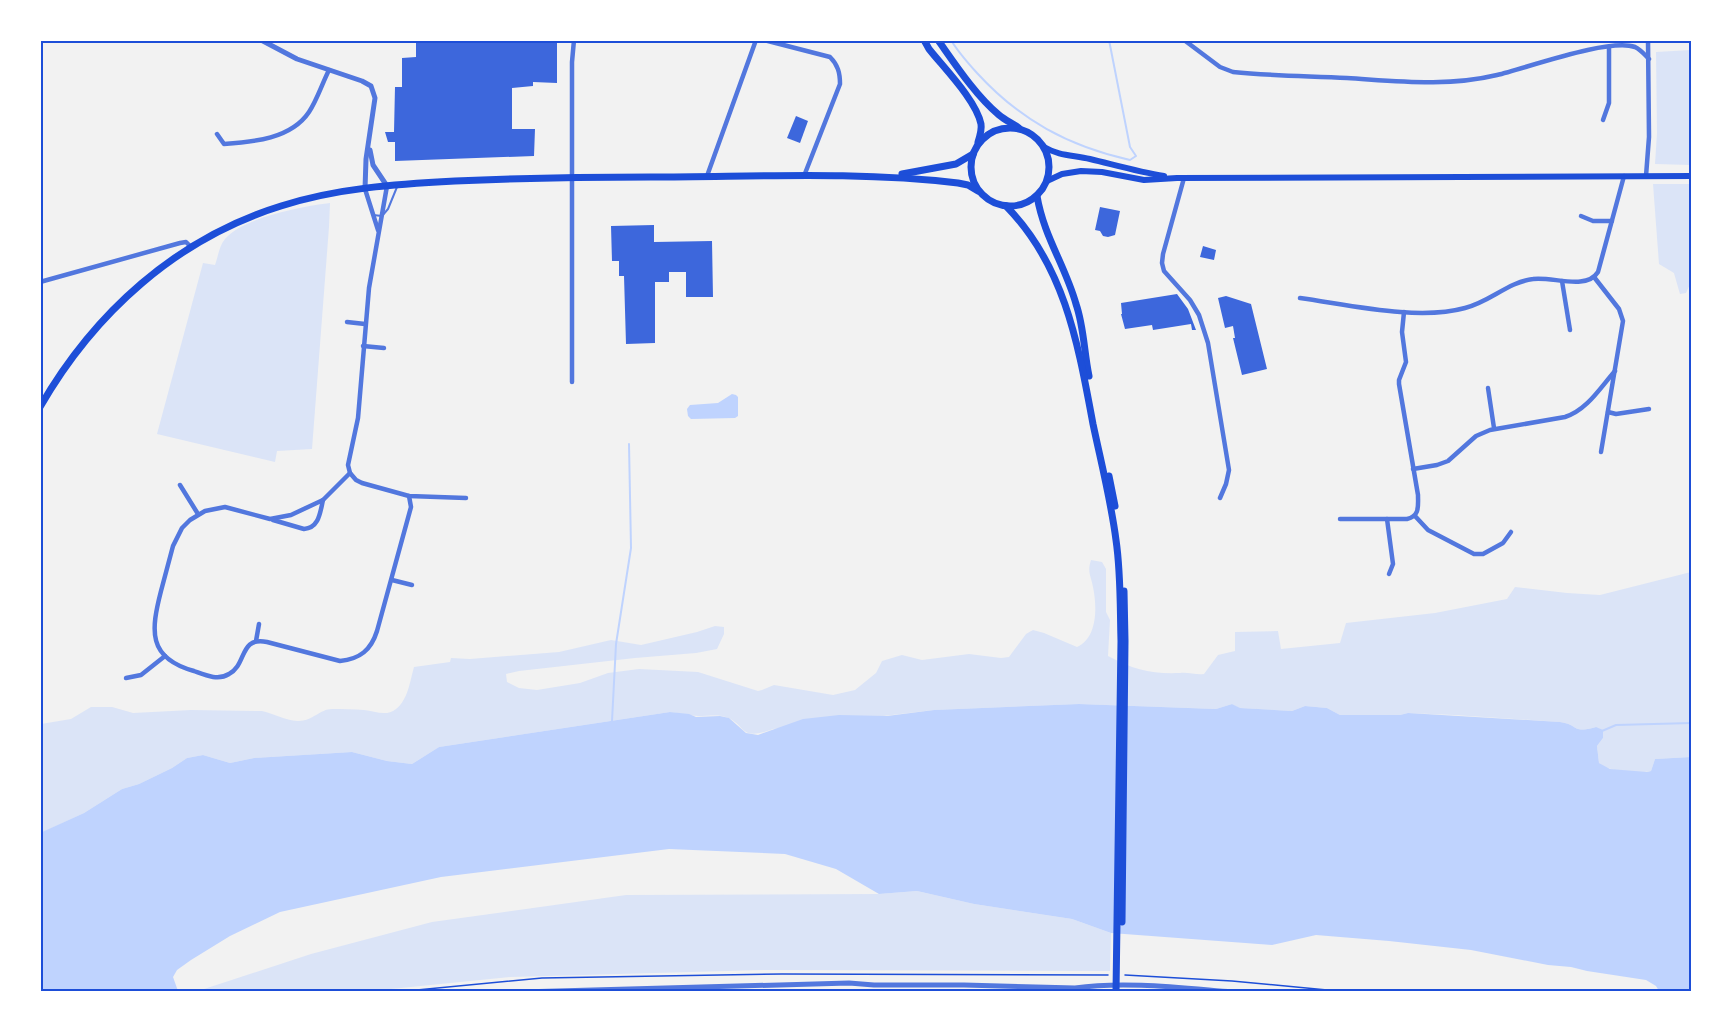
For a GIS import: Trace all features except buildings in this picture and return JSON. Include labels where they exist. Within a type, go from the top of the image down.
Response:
[{"type":"main road","points":[[924,40],[971,102],[978,115],[981,134],[972,154],[970,166],[972,179],[978,191]]},
{"type":"main road","points":[[40,407],[82,344],[108,314],[154,272],[191,246],[230,226],[280,206],[330,194],[398,185],[533,177],[891,176],[968,185],[986,199],[1006,206],[1017,206],[1028,202],[1037,196],[1047,181],[1049,169],[1044,147],[1030,133],[999,115],[955,64],[938,40]]},
{"type":"main road","points":[[976,146],[985,136],[996,130],[1008,127],[1021,129]]},
{"type":"main road","points":[[1044,147],[1054,153],[1088,158],[1145,173],[1180,178]]},
{"type":"main road","points":[[891,176],[956,164],[972,154]]},
{"type":"main road","points":[[1047,181],[1062,174],[1081,171],[1102,172],[1144,180],[1692,176]]},
{"type":"main road","points":[[1037,196],[1040,216],[1070,285],[1082,326],[1088,371],[1120,538],[1124,583],[1116,992]]},
{"type":"main road","points":[[1006,206],[1022,222],[1051,270],[1065,301],[1073,326],[1116,541],[1123,641],[1121,992]]},
{"type":"street","points":[[261,40],[297,59],[368,84],[373,90],[375,98],[365,189],[379,233]]},
{"type":"street","points":[[572,382],[572,62],[574,40]]},
{"type":"street","points":[[707,177],[756,40]]},
{"type":"street","points":[[764,40],[830,57],[836,63],[840,74],[840,84],[804,176]]},
{"type":"street","points":[[1184,40],[1220,67],[1233,72],[1435,82],[1472,80],[1571,54],[1625,45],[1641,50],[1649,59]]},
{"type":"street","points":[[1646,176],[1649,137],[1648,40]]},
{"type":"street","points":[[1603,120],[1609,103],[1610,47]]},
{"type":"street","points":[[217,134],[224,144],[267,138],[288,131],[308,114],[328,70]]},
{"type":"street","points":[[369,139],[373,165],[387,186],[365,324],[358,418],[348,465],[350,473],[362,483],[409,496],[466,498]]},
{"type":"street","points":[[1300,298],[1404,312],[1431,313],[1453,311],[1487,300],[1521,281],[1542,278],[1562,281],[1588,280],[1594,277],[1602,257],[1624,176]]},
{"type":"street","points":[[1180,178],[1162,263],[1164,271],[1183,290],[1199,315],[1208,343],[1229,470],[1220,498]]},
{"type":"street","points":[[1581,216],[1593,221],[1612,221]]},
{"type":"street","points":[[40,282],[180,243],[186,242],[191,246]]},
{"type":"street","points":[[1594,277],[1619,309],[1622,315],[1623,330],[1601,452]]},
{"type":"street","points":[[1562,281],[1570,330]]},
{"type":"street","points":[[1404,312],[1402,332],[1406,363],[1399,384],[1418,506],[1415,516]]},
{"type":"street","points":[[347,322],[365,324]]},
{"type":"street","points":[[363,346],[384,348]]},
{"type":"street","points":[[1413,469],[1448,461],[1476,436],[1494,428],[1575,414],[1585,406],[1615,370]]},
{"type":"street","points":[[1488,388],[1494,428]]},
{"type":"street","points":[[1608,412],[1616,414],[1649,408]]},
{"type":"street","points":[[270,519],[302,511],[323,500],[350,473]]},
{"type":"street","points":[[180,485],[198,514]]},
{"type":"street","points":[[323,500],[316,524],[304,530],[225,507],[198,514],[182,528],[173,546],[153,629],[156,642],[165,656],[185,669],[220,677],[234,672],[246,648],[256,641],[340,661],[350,660],[367,651],[374,641],[392,580],[411,507],[409,496]]},
{"type":"street","points":[[1340,519],[1407,519],[1415,516]]},
{"type":"street","points":[[1415,516],[1428,530],[1474,554],[1483,554],[1503,543],[1511,532]]},
{"type":"street","points":[[1387,519],[1393,564],[1389,574]]},
{"type":"street","points":[[392,580],[412,585]]},
{"type":"street","points":[[256,641],[259,624]]},
{"type":"street","points":[[126,678],[141,675],[165,656]]},
{"type":"street","points":[[520,992],[849,982],[874,985],[1075,988],[1129,986],[1232,992]]},
{"type":"lane","points":[[373,215],[382,216],[388,209],[398,185]]},
{"type":"path","points":[[396,992],[542,978],[782,974],[1108,975]]},
{"type":"path","points":[[1119,975],[1232,981],[1348,992]]},
{"type":"shaded area","points":[[1691,50],[1691,165],[1655,164],[1656,52]]},
{"type":"shaded area","points":[[1653,184],[1691,184],[1691,282],[1686,293],[1680,294],[1674,273],[1659,264]]},
{"type":"shaded area","points":[[330,203],[312,449],[277,451],[275,462],[157,434],[203,263],[215,265],[225,239],[245,225],[289,210]]},
{"type":"shaded area","points":[[1091,560],[1102,562],[1106,569],[1106,612],[1110,620],[1108,656],[1143,670],[1160,673],[1201,674],[1204,674],[1218,655],[1235,651],[1235,632],[1278,631],[1281,649],[1340,643],[1346,623],[1435,613],[1507,599],[1515,587],[1600,595],[1691,572],[1691,757],[1655,759],[1651,771],[1624,772],[1610,769],[1599,763],[1597,746],[1603,738],[1596,727],[1583,730],[1560,722],[1454,715],[1408,713],[1340,715],[1327,708],[1305,706],[1292,711],[1239,708],[1232,704],[1216,709],[1079,704],[934,710],[773,729],[753,734],[747,733],[736,723],[722,716],[695,716],[670,712],[439,747],[412,764],[387,761],[352,752],[254,758],[230,763],[203,755],[187,758],[139,784],[122,789],[84,813],[41,833],[41,724],[71,719],[91,707],[112,707],[133,713],[191,710],[262,711],[298,721],[332,709],[388,713],[396,709],[403,701],[414,667],[450,662],[451,658],[470,659],[559,652],[611,640],[641,645],[715,626],[724,627],[724,634],[717,649],[519,671],[506,674],[507,682],[519,688],[537,690],[580,683],[608,673],[639,669],[698,672],[758,691],[774,685],[833,695],[855,690],[876,673],[882,661],[902,655],[922,660],[969,654],[1009,657],[1026,634],[1033,630],[1077,647],[1089,636],[1094,621],[1094,595],[1089,571]]},
{"type":"shaded area","points":[[917,891],[974,904],[1072,919],[1111,933],[1110,971],[765,970],[510,977],[361,992],[195,992],[311,954],[432,922],[626,895],[879,894]]},
{"type":"water","points":[[732,394],[738,397],[738,416],[735,418],[691,419],[688,416],[687,409],[690,405],[718,403]]},
{"type":"water","points":[[1079,704],[1216,709],[1232,704],[1240,708],[1292,711],[1305,706],[1327,708],[1340,715],[1408,713],[1560,722],[1583,730],[1596,727],[1603,730],[1603,738],[1597,746],[1599,763],[1610,769],[1647,772],[1651,771],[1655,759],[1691,757],[1691,991],[1659,991],[1656,986],[1646,980],[1471,950],[1389,941],[1316,935],[1272,945],[1111,933],[1072,919],[974,904],[917,891],[879,894],[836,869],[785,854],[669,849],[441,877],[280,912],[230,936],[177,970],[173,977],[178,991],[41,991],[40,833],[84,813],[122,789],[139,784],[187,758],[203,755],[230,763],[254,758],[352,752],[387,761],[412,764],[439,747],[670,712],[696,717],[729,718],[746,733],[758,735],[803,719],[839,715],[887,716],[934,710]]},
{"type":"waterway","points":[[951,40],[966,61],[993,90],[1028,117],[1066,139],[1130,160],[1136,156],[1130,147],[1109,40]]},
{"type":"waterway","points":[[612,721],[616,644],[631,548],[629,444]]},
{"type":"waterway","points":[[1602,731],[1616,725],[1692,723]]}]
